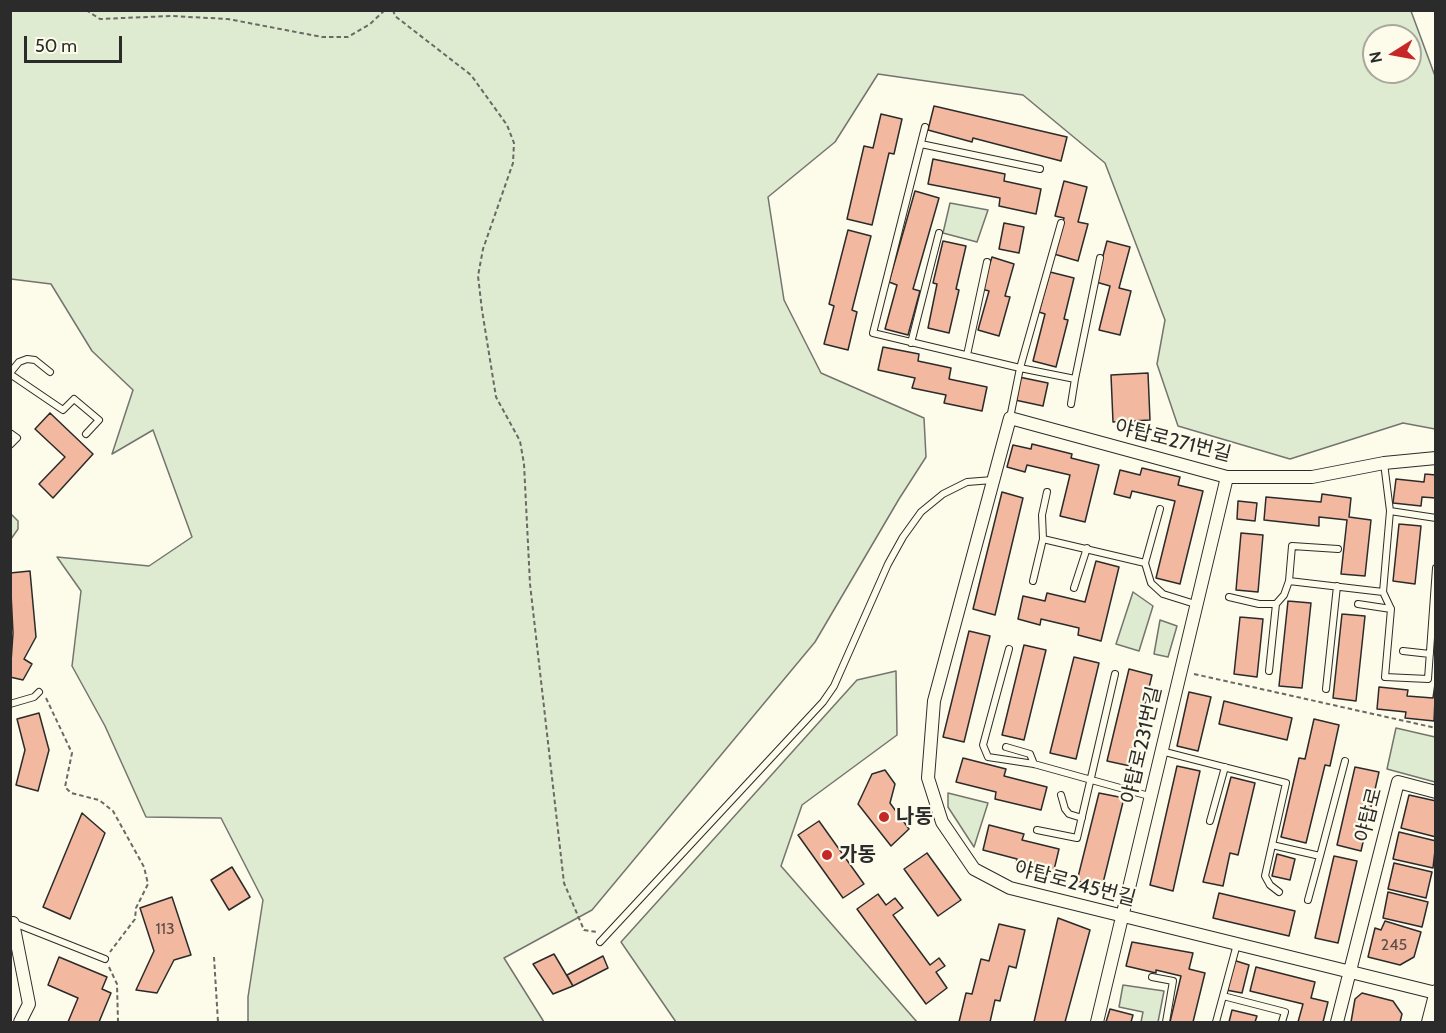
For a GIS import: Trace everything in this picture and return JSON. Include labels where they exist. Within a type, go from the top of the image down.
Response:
[{"type":"street","name":"야탑로271번길","points":[[1010,418],[1227,477],[1312,477],[1384,463],[1436,458]]},
{"type":"street","name":"야탑로245번길","points":[[1010,418],[934,701],[928,778],[942,822],[974,869],[1010,888],[1121,918],[1435,992]]},
{"type":"street","name":"야탑로231번길","points":[[1097,1023],[1149,796],[1227,477]]},
{"type":"street","name":"야탑로","points":[[1350,972],[1398,782],[1436,792]]},
{"type":"street","points":[[13,923],[30,1004],[20,1023]]},
{"type":"street","points":[[1337,1023],[1350,972]]},
{"type":"street","points":[[1428,1023],[1435,992]]},
{"type":"lane","points":[[925,127],[873,333],[1076,379]]},
{"type":"lane","points":[[921,144],[1040,169]]},
{"type":"lane","points":[[1010,418],[1020,368],[1061,223]]},
{"type":"lane","points":[[911,343],[939,233]]},
{"type":"lane","points":[[1071,404],[1100,258]]},
{"type":"lane","points":[[967,355],[987,262]]},
{"type":"lane","points":[[50,372],[35,360],[27,359],[20,362],[10,374],[63,410],[74,399],[99,420],[86,434]]},
{"type":"lane","points":[[10,433],[17,438],[10,445]]},
{"type":"lane","points":[[1384,463],[1390,511],[1383,592],[1391,609],[1385,677],[1428,679],[1436,568]]},
{"type":"lane","points":[[600,942],[823,702],[838,678],[888,564],[903,537],[921,512],[943,494],[967,482],[994,480]]},
{"type":"lane","points":[[1033,581],[1043,539],[1042,515],[1047,492]]},
{"type":"lane","points":[[1160,509],[1145,563],[1151,583],[1163,594],[1195,604]]},
{"type":"lane","points":[[1390,511],[1436,518]]},
{"type":"lane","points":[[1043,539],[1145,563]]},
{"type":"lane","points":[[1269,671],[1276,604],[1284,595],[1289,581],[1292,546],[1338,549]]},
{"type":"lane","points":[[1074,588],[1086,548]]},
{"type":"lane","points":[[1289,581],[1383,592]]},
{"type":"lane","points":[[1326,689],[1337,586]]},
{"type":"lane","points":[[1229,597],[1259,604],[1276,604]]},
{"type":"lane","points":[[1358,604],[1391,609]]},
{"type":"lane","points":[[1010,649],[983,745],[988,757],[1034,764],[1149,796]]},
{"type":"lane","points":[[1403,651],[1430,654]]},
{"type":"lane","points":[[1037,830],[1077,838],[1114,674]]},
{"type":"lane","points":[[10,704],[34,697],[39,692]]},
{"type":"lane","points":[[1006,747],[1030,754],[1034,764]]},
{"type":"lane","points":[[1160,751],[1286,783],[1265,876],[1270,885],[1279,892]]},
{"type":"lane","points":[[1308,900],[1345,761]]},
{"type":"lane","points":[[1210,821],[1226,766]]},
{"type":"lane","points":[[1061,795],[1069,814],[1082,818]]},
{"type":"lane","points":[[1272,845],[1320,856]]},
{"type":"lane","points":[[13,923],[105,959]]},
{"type":"lane","points":[[1216,1023],[1237,944]]},
{"type":"lane","points":[[1152,977],[1173,981],[1166,1023]]},
{"type":"lane","points":[[1223,996],[1285,1011],[1282,1023]]},
{"type":"path","points":[[86,10],[100,19],[171,16],[228,19],[322,37],[348,37],[370,24],[385,10]]},
{"type":"path","points":[[393,10],[396,16],[471,75],[507,125],[514,143],[513,162],[483,249],[478,276],[482,310],[496,397],[520,441],[524,464],[530,584],[564,883],[584,930],[608,933]]},
{"type":"path","points":[[1179,671],[1436,728]]},
{"type":"path","points":[[39,692],[45,697],[62,728],[72,753],[65,787],[71,793],[99,800],[113,811],[144,867],[148,884],[136,908],[135,919],[105,959],[117,984],[118,1023]]},
{"type":"path","points":[[214,957],[218,1023]]},
{"type":"green space","points":[[11,11],[1411,11],[1416,24],[1362,24],[1362,84],[1422,84],[1422,41],[1435,76],[1435,429],[1403,423],[1290,459],[1178,426],[1157,364],[1165,320],[1105,163],[1023,95],[878,74],[835,142],[768,197],[784,300],[821,373],[924,418],[926,457],[815,642],[592,910],[504,958],[544,1022],[248,1022],[248,997],[263,900],[221,818],[146,817],[105,726],[72,666],[81,591],[57,557],[149,566],[192,537],[153,430],[112,454],[133,390],[92,351],[51,284],[11,279]]},
{"type":"green space","points":[[950,203],[988,210],[977,242],[943,233]]},
{"type":"green space","points":[[10,513],[18,521],[18,529],[11,539]]},
{"type":"green space","points":[[1133,592],[1153,606],[1139,651],[1116,644]]},
{"type":"green space","points":[[1160,620],[1177,626],[1168,657],[1154,654]]},
{"type":"green space","points":[[896,671],[897,735],[802,805],[781,866],[917,1022],[676,1022],[621,942],[857,680]]},
{"type":"green space","points":[[1396,728],[1435,737],[1435,782],[1387,769]]},
{"type":"green space","points":[[948,793],[988,803],[974,847],[948,807]]},
{"type":"green space","points":[[1123,985],[1164,991],[1158,1022],[1141,1022],[1143,1012],[1119,1007]]},
{"type":"building","points":[[934,106],[1067,137],[1061,161],[973,138],[972,142],[928,130]]},
{"type":"building","points":[[881,114],[902,119],[894,154],[889,153],[872,225],[847,219],[864,146],[873,148]]},
{"type":"building","points":[[933,159],[1005,174],[1004,181],[1041,189],[1036,214],[999,206],[1000,198],[928,184]]},
{"type":"building","points":[[1064,181],[1087,187],[1078,222],[1088,224],[1078,261],[1054,254],[1064,218],[1055,216]]},
{"type":"building","points":[[915,191],[939,198],[913,289],[920,291],[908,335],[885,329],[897,285],[889,282]]},
{"type":"building","points":[[1004,223],[1024,227],[1019,253],[999,249]]},
{"type":"building","points":[[848,230],[871,236],[852,310],[857,312],[848,350],[824,344],[834,306],[829,304]]},
{"type":"building","points":[[943,241],[966,246],[949,333],[928,328],[937,284],[933,283]]},
{"type":"building","points":[[1107,241],[1130,247],[1119,288],[1131,291],[1120,335],[1099,330],[1110,286],[1096,282]]},
{"type":"building","points":[[992,257],[1014,264],[1005,296],[1010,297],[999,336],[978,330],[989,291],[982,289]]},
{"type":"building","points":[[1050,272],[1074,278],[1064,319],[1068,320],[1056,367],[1033,361],[1045,314],[1039,312]]},
{"type":"building","points":[[883,347],[919,354],[918,361],[951,368],[949,379],[987,387],[982,411],[944,403],[946,395],[912,388],[915,378],[878,370]]},
{"type":"building","points":[[1148,373],[1150,420],[1113,422],[1111,375]]},
{"type":"building","points":[[1019,377],[1048,383],[1043,406],[1015,400]]},
{"type":"building","points":[[50,413],[93,454],[53,498],[39,484],[65,457],[35,429]]},
{"type":"building","points":[[1032,444],[1072,454],[1071,458],[1099,465],[1085,522],[1060,516],[1070,475],[1027,465],[1025,472],[1007,467],[1013,445],[1031,449]]},
{"type":"building","points":[[1142,468],[1180,477],[1178,485],[1203,491],[1180,584],[1156,578],[1175,501],[1132,491],[1130,498],[1114,494],[1120,470],[1140,475]]},
{"type":"building","points":[[1425,474],[1436,475],[1436,498],[1422,497],[1421,506],[1393,503],[1396,479],[1424,482]]},
{"type":"building","points":[[1002,492],[1023,498],[995,615],[973,609]]},
{"type":"building","points":[[1322,494],[1351,498],[1349,517],[1371,520],[1365,576],[1341,574],[1347,520],[1319,517],[1319,526],[1264,520],[1266,497],[1321,502]]},
{"type":"building","points":[[1238,501],[1257,503],[1255,521],[1237,519]]},
{"type":"building","points":[[1399,524],[1421,526],[1415,584],[1393,581]]},
{"type":"building","points":[[1241,533],[1263,535],[1258,592],[1236,590]]},
{"type":"building","points":[[1096,561],[1119,567],[1101,641],[1078,635],[1079,628],[1041,619],[1040,625],[1018,619],[1023,596],[1045,601],[1047,593],[1085,602]]},
{"type":"building","points":[[30,571],[36,637],[24,659],[32,664],[23,680],[10,677],[13,633],[10,573]]},
{"type":"building","points":[[1288,601],[1311,603],[1302,688],[1279,686]]},
{"type":"building","points":[[1342,614],[1365,616],[1356,701],[1333,698]]},
{"type":"building","points":[[1240,617],[1263,619],[1257,677],[1234,674]]},
{"type":"building","points":[[969,631],[990,636],[964,742],[943,737]]},
{"type":"building","points":[[1024,645],[1046,650],[1024,740],[1002,735]]},
{"type":"building","points":[[1074,657],[1099,663],[1076,759],[1050,753]]},
{"type":"building","points":[[1129,669],[1152,675],[1130,766],[1107,761]]},
{"type":"building","points":[[1436,677],[1434,721],[1405,718],[1406,712],[1377,709],[1379,687],[1408,690],[1407,696],[1433,698]]},
{"type":"building","points":[[1189,692],[1211,697],[1198,751],[1177,746]]},
{"type":"building","points":[[1224,701],[1292,718],[1287,740],[1219,724]]},
{"type":"building","points":[[39,713],[49,750],[38,791],[16,785],[25,750],[17,719]]},
{"type":"building","points":[[1314,719],[1339,725],[1330,766],[1325,765],[1306,843],[1281,837],[1299,758],[1305,759]]},
{"type":"building","points":[[963,758],[1006,769],[1004,776],[1047,787],[1041,810],[995,799],[996,792],[956,782]]},
{"type":"building","points":[[1177,766],[1200,771],[1173,891],[1150,885]]},
{"type":"building","points":[[1355,767],[1379,772],[1361,851],[1337,845]]},
{"type":"building","name":"나동","points":[[885,770],[895,784],[890,803],[909,829],[891,846],[858,804],[872,774]]},
{"type":"building","points":[[1231,777],[1255,783],[1238,855],[1230,853],[1223,886],[1203,882]]},
{"type":"building","points":[[1099,793],[1124,798],[1102,887],[1077,881]]},
{"type":"building","points":[[1409,795],[1436,801],[1436,837],[1401,828]]},
{"type":"building","points":[[82,813],[105,833],[70,919],[43,907]]},
{"type":"building","name":"가동","points":[[819,821],[864,884],[843,898],[798,835]]},
{"type":"building","points":[[989,825],[1024,834],[1022,840],[1059,849],[1053,874],[1016,865],[1017,859],[983,850]]},
{"type":"building","points":[[1399,832],[1436,841],[1433,868],[1393,859]]},
{"type":"building","points":[[927,853],[961,900],[938,916],[904,869]]},
{"type":"building","points":[[1277,854],[1295,859],[1290,880],[1272,876]]},
{"type":"building","points":[[1334,856],[1357,861],[1338,943],[1315,938]]},
{"type":"building","points":[[1394,863],[1432,872],[1426,898],[1388,889]]},
{"type":"building","points":[[232,867],[250,897],[229,910],[211,880]]},
{"type":"building","points":[[1388,892],[1428,902],[1422,927],[1383,918]]},
{"type":"building","points":[[1219,893],[1295,911],[1289,936],[1213,918]]},
{"type":"building","points":[[878,894],[886,905],[895,898],[903,908],[893,915],[930,965],[939,958],[945,966],[936,972],[947,988],[926,1004],[857,909]]},
{"type":"building","points":[[172,897],[191,955],[174,960],[157,993],[136,990],[154,951],[140,908]]},
{"type":"building","points":[[1058,918],[1090,930],[1065,1022],[1034,1022]]},
{"type":"building","points":[[1385,921],[1421,932],[1414,957],[1400,965],[1368,957],[1375,928],[1381,930]]},
{"type":"building","points":[[999,924],[1025,930],[1016,968],[1009,966],[1000,1001],[995,1000],[990,1022],[959,1022],[966,993],[972,994],[981,959],[989,961]]},
{"type":"building","points":[[1132,942],[1193,953],[1189,969],[1205,973],[1193,1022],[1170,1022],[1181,976],[1126,966]]},
{"type":"building","points":[[554,954],[573,986],[553,994],[533,964]]},
{"type":"building","points":[[603,956],[608,968],[573,986],[567,975]]},
{"type":"building","points":[[59,957],[107,977],[102,989],[111,993],[99,1022],[68,1022],[78,998],[48,985]]},
{"type":"building","points":[[1233,960],[1249,965],[1242,993],[1226,990]]},
{"type":"building","points":[[1256,967],[1315,982],[1311,998],[1328,1002],[1323,1022],[1298,1022],[1303,1004],[1250,991]]},
{"type":"building","points":[[1362,993],[1393,1001],[1402,1014],[1400,1022],[1351,1022],[1355,999]]},
{"type":"building","points":[[1110,1009],[1133,1015],[1131,1022],[1106,1022]]},
{"type":"building","points":[[1232,1010],[1257,1016],[1255,1022],[1229,1022]]},
{"type":"place","name":"나동","points":[[884,817]]},
{"type":"place","name":"가동","points":[[827,855]]}]
